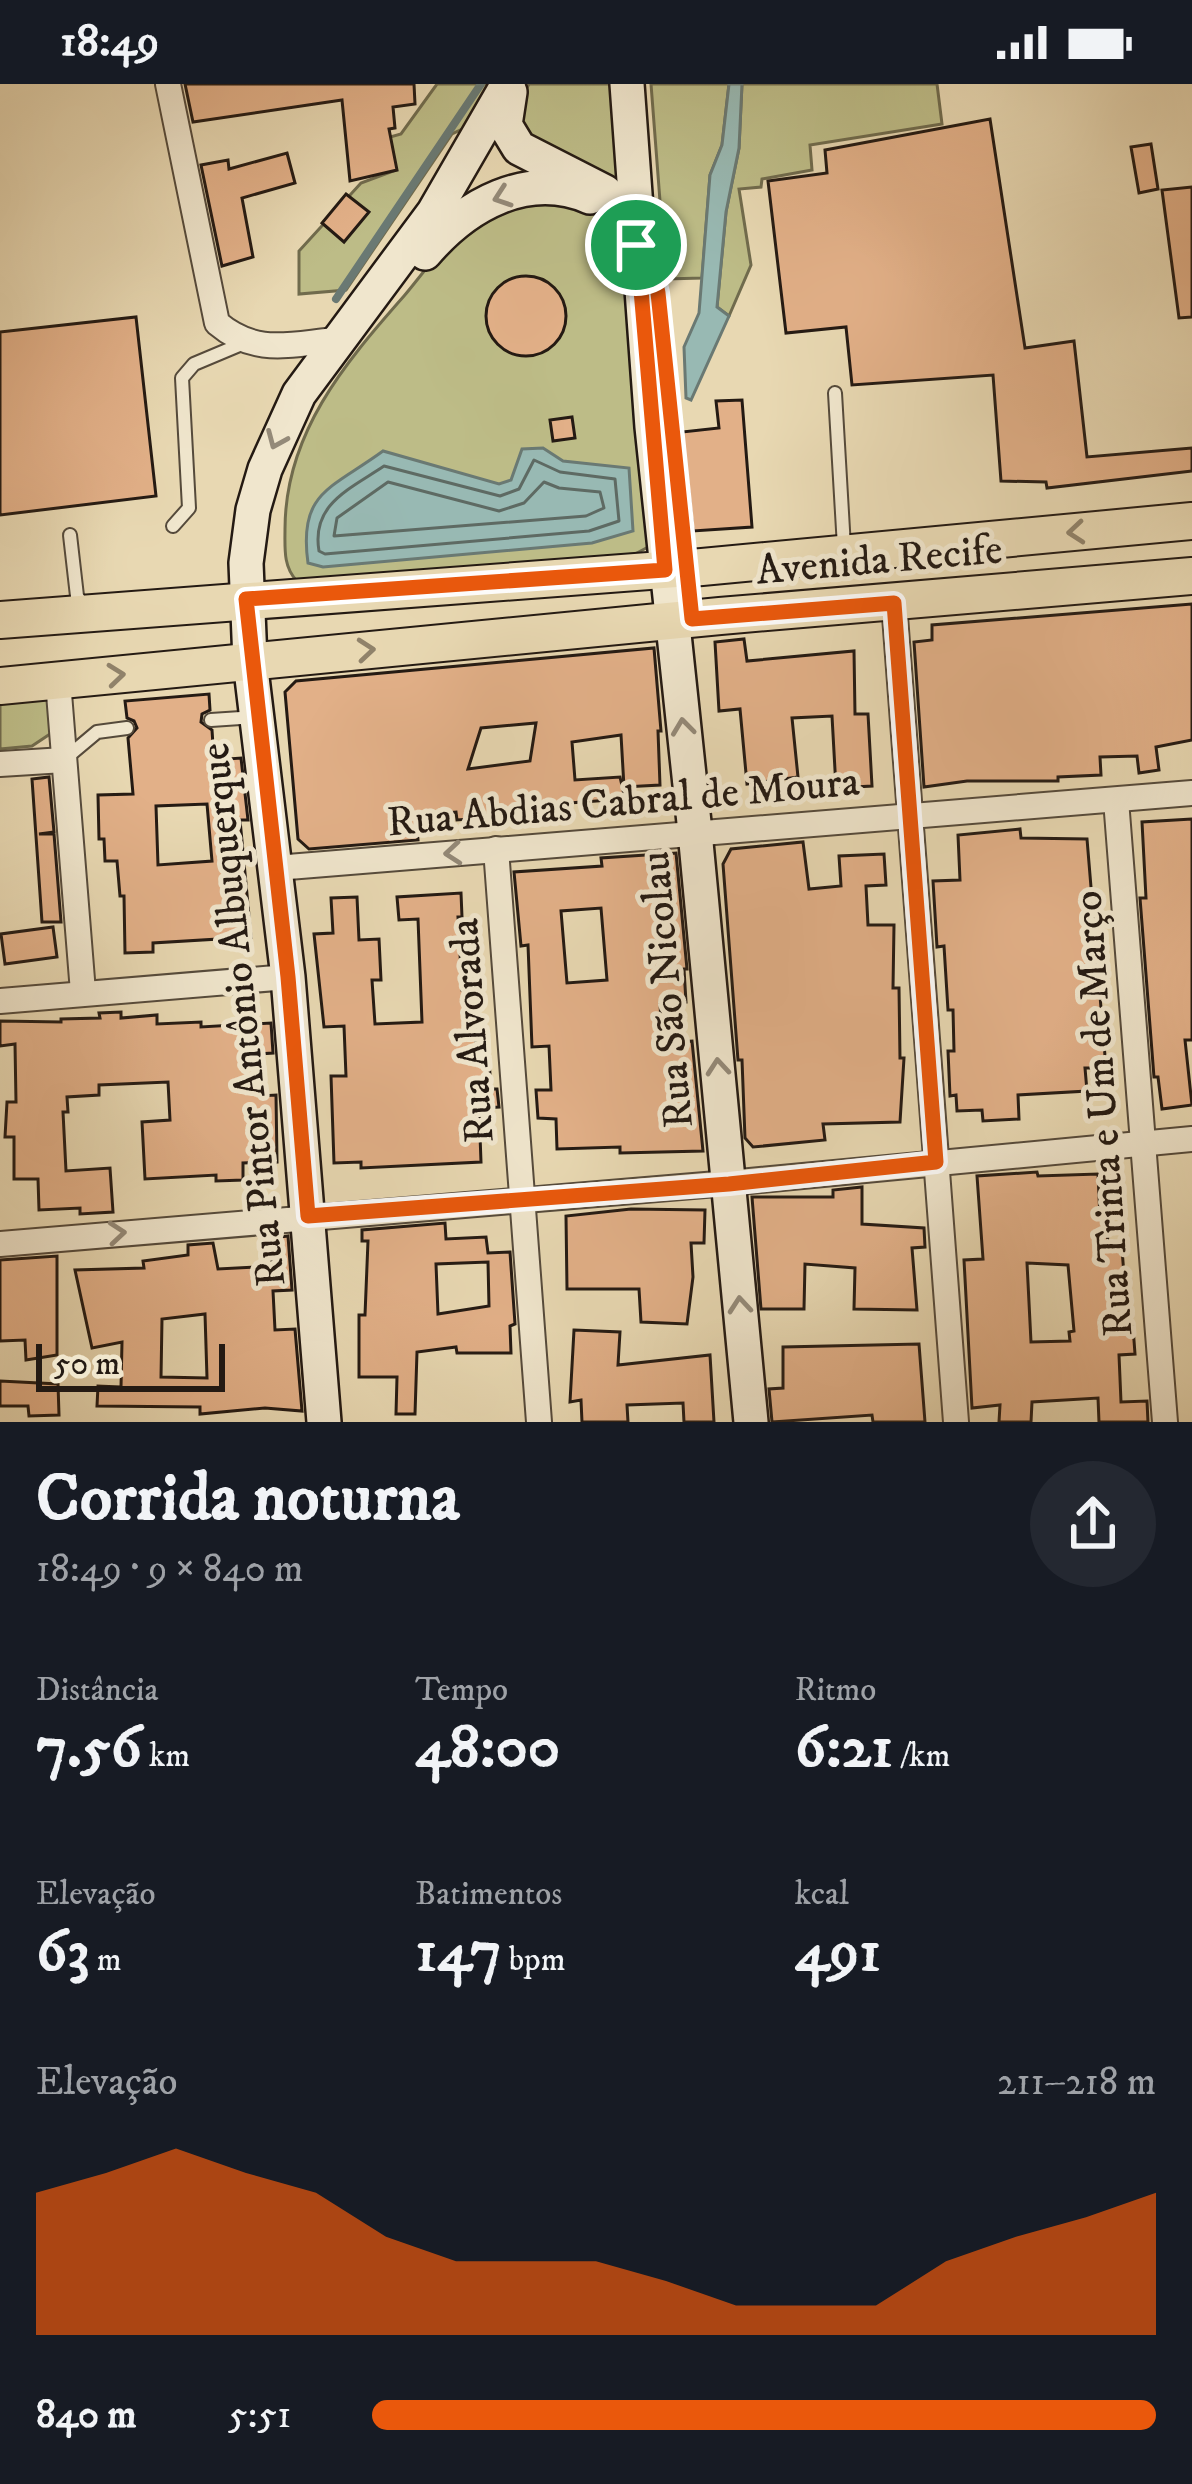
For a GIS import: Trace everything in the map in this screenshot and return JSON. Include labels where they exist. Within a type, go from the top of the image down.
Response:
[{"type":"main road","points":[[510,84],[505,125],[519,148],[593,185],[636,232]]},
{"type":"main road","points":[[336,340],[434,212],[510,84]]},
{"type":"main road","points":[[627,84],[636,232]]},
{"type":"main road","points":[[336,340],[394,289],[441,234],[484,202],[510,192],[548,188],[583,194],[636,232]]},
{"type":"main road","name":"Rua São Nicolau","points":[[636,232],[646,241],[658,293],[695,832],[751,1422]]},
{"type":"main road","name":"Rua Pintor Antônio Albuquerque","points":[[324,1422],[288,977],[250,661],[246,563],[265,469],[299,394],[336,340]]},
{"type":"main road","name":"Avenida Recife","points":[[0,620],[676,569],[1192,521]]},
{"type":"main road","name":"Avenida Recife","points":[[0,686],[1192,576]]},
{"type":"street","points":[[168,84],[217,323],[245,343],[272,346],[336,340]]},
{"type":"street","points":[[894,603],[956,1422]]},
{"type":"street","points":[[58,681],[83,992]]},
{"type":"street","points":[[0,764],[64,760]]},
{"type":"street","name":"Rua Abdias Cabral de Moura","points":[[276,868],[1192,794]]},
{"type":"street","name":"Rua Trinta e Um de Março","points":[[1116,800],[1165,1422]]},
{"type":"street","name":"Rua Alvorada","points":[[496,849],[539,1422]]},
{"type":"street","points":[[0,1001],[288,977]]},
{"type":"street","points":[[0,1244],[729,1184],[1192,1139]]},
{"type":"lane","points":[[173,526],[188,508],[182,378],[194,364],[245,343]]},
{"type":"lane","points":[[835,393],[844,554]]},
{"type":"lane","points":[[70,535],[78,600],[94,612]]},
{"type":"lane","points":[[211,720],[257,717]]},
{"type":"lane","points":[[64,760],[97,732],[128,728]]},
{"type":"shaded area","points":[[437,84],[497,84],[475,123],[452,134],[346,290],[299,294],[299,251],[361,183],[396,170],[390,137],[401,134]]},
{"type":"shaded area","points":[[529,84],[623,84],[629,200],[527,143],[512,115]]},
{"type":"shaded area","points":[[651,84],[729,84],[722,145],[710,175],[702,278],[666,279]]},
{"type":"shaded area","points":[[742,84],[937,84],[942,124],[810,145],[812,170],[762,179],[761,187],[739,189],[751,265],[729,316],[717,307],[726,212],[739,148]]},
{"type":"shaded area","points":[[514,199],[588,210],[611,230],[621,247],[630,270],[650,546],[635,554],[297,581],[286,557],[288,495],[295,462],[322,402],[360,348],[444,248]]},
{"type":"shaded area","points":[[0,694],[47,698],[53,732],[32,746],[0,749]]},
{"type":"water","points":[[729,84],[742,84],[739,148],[726,212],[717,307],[729,316],[691,400],[686,398],[684,347],[699,313],[710,175],[722,145]]},
{"type":"water","points":[[543,448],[563,461],[629,468],[633,531],[592,543],[323,567],[308,563],[306,539],[314,506],[334,484],[383,451],[499,484],[511,480],[522,449]]},
{"type":"building","points":[[185,84],[414,84],[415,104],[393,107],[395,128],[389,129],[397,170],[350,181],[342,100],[193,122]]},
{"type":"building","points":[[990,119],[1025,348],[1074,341],[1087,457],[1192,448],[1192,471],[1047,488],[1046,482],[1001,481],[993,375],[852,385],[846,327],[786,333],[768,181],[827,173],[825,150]]},
{"type":"building","points":[[1151,144],[1158,189],[1139,193],[1131,147]]},
{"type":"building","points":[[287,153],[295,183],[242,198],[253,257],[222,266],[201,165],[228,160],[229,169]]},
{"type":"building","points":[[1192,187],[1192,317],[1179,318],[1162,190]]},
{"type":"building","points":[[346,194],[369,212],[344,242],[322,223]]},
{"type":"building","points":[[526,276],[554,288],[566,316],[554,344],[526,356],[498,344],[486,316],[498,288]]},
{"type":"building","points":[[136,317],[156,496],[0,515],[0,332]]},
{"type":"building","points":[[742,400],[752,527],[693,531],[682,432],[719,428],[716,401]]},
{"type":"building","points":[[572,417],[575,438],[553,441],[550,420]]},
{"type":"building","points":[[1192,604],[1192,740],[1156,747],[1159,770],[1139,773],[1137,756],[1100,757],[1101,775],[924,787],[914,642],[932,640],[932,625]]},
{"type":"building","points":[[744,639],[747,661],[854,651],[855,714],[868,714],[872,786],[836,788],[832,716],[792,718],[798,777],[747,784],[740,709],[719,711],[715,642]]},
{"type":"building","points":[[654,648],[660,785],[624,787],[621,735],[572,742],[575,780],[620,777],[625,799],[457,820],[456,812],[416,815],[418,840],[309,849],[298,839],[285,692],[296,681]],"holes":[[[536,723],[530,761],[468,769],[481,728]]]},
{"type":"building","points":[[209,694],[210,710],[202,714],[201,722],[212,730],[214,760],[241,758],[248,820],[240,820],[251,937],[153,943],[153,952],[125,953],[124,896],[120,896],[117,861],[105,861],[104,839],[99,839],[98,795],[133,794],[128,738],[137,728],[127,718],[125,701]],"holes":[[[207,804],[212,861],[158,865],[156,806]]]},
{"type":"building","points":[[49,777],[54,832],[39,834],[54,834],[61,922],[42,922],[32,779]]},
{"type":"building","points":[[1192,819],[1192,1040],[1185,1040],[1192,1105],[1162,1109],[1158,1077],[1154,1077],[1140,898],[1146,898],[1142,822]]},
{"type":"building","points":[[1020,829],[1021,838],[1087,839],[1106,1068],[1085,1068],[1087,1091],[1018,1095],[1019,1119],[983,1121],[982,1110],[957,1111],[956,1095],[950,1096],[953,1010],[948,1010],[944,946],[937,947],[933,881],[960,880],[958,835]]},
{"type":"building","points":[[803,842],[809,889],[841,886],[839,856],[884,854],[886,885],[866,886],[868,925],[894,925],[893,988],[899,988],[900,1058],[904,1058],[900,1122],[823,1124],[825,1140],[753,1147],[745,1138],[723,864],[731,849]]},
{"type":"building","points":[[676,853],[686,1002],[660,1003],[662,1043],[692,1041],[703,1151],[557,1149],[556,1119],[538,1118],[536,1090],[551,1090],[549,1046],[532,1047],[528,945],[521,946],[514,872],[602,866],[601,858]],"holes":[[[601,908],[607,980],[567,983],[561,911]]]},
{"type":"building","points":[[461,893],[462,990],[467,990],[477,1060],[489,1060],[491,1089],[497,1089],[499,1107],[479,1108],[481,1162],[361,1168],[361,1162],[334,1163],[331,1076],[346,1076],[344,1026],[324,1027],[314,934],[333,933],[331,898],[357,897],[359,940],[379,939],[381,980],[372,980],[375,1024],[422,1022],[418,919],[399,920],[397,897]]},
{"type":"building","points":[[53,927],[57,957],[5,964],[1,934]]},
{"type":"building","points":[[121,1012],[121,1018],[157,1015],[157,1024],[271,1023],[273,1053],[258,1054],[260,1096],[276,1095],[277,1162],[243,1163],[243,1180],[216,1181],[216,1175],[145,1179],[142,1122],[170,1120],[168,1082],[99,1085],[99,1095],[67,1097],[68,1112],[63,1112],[66,1171],[110,1168],[113,1212],[39,1210],[38,1179],[14,1179],[14,1137],[5,1137],[7,1102],[16,1102],[15,1044],[0,1046],[0,1021],[61,1022]]},
{"type":"building","points":[[1098,1174],[1100,1218],[1107,1218],[1108,1250],[1122,1249],[1125,1288],[1110,1289],[1113,1328],[1133,1327],[1135,1354],[1119,1355],[1121,1402],[1147,1401],[1148,1422],[1099,1422],[1098,1398],[1032,1402],[1031,1422],[999,1422],[1000,1405],[972,1408],[964,1260],[983,1259],[977,1176]],"holes":[[[1027,1263],[1068,1265],[1074,1331],[1069,1332],[1070,1341],[1031,1342]]]},
{"type":"building","points":[[862,1187],[862,1224],[924,1228],[925,1247],[912,1248],[917,1310],[854,1309],[855,1268],[805,1264],[804,1309],[761,1309],[752,1197],[833,1197],[833,1190]]},
{"type":"building","points":[[631,1209],[705,1210],[704,1243],[691,1243],[693,1277],[687,1324],[641,1322],[639,1289],[567,1289],[566,1216]]},
{"type":"building","points":[[445,1223],[446,1239],[486,1237],[488,1253],[510,1252],[515,1324],[510,1326],[511,1353],[457,1353],[456,1347],[417,1352],[415,1414],[396,1414],[397,1377],[359,1377],[359,1315],[365,1315],[368,1241],[362,1241],[362,1230]],"holes":[[[488,1262],[489,1306],[438,1314],[436,1264]]]},
{"type":"building","points":[[288,1236],[292,1290],[273,1291],[275,1330],[295,1329],[302,1411],[265,1408],[200,1414],[200,1407],[97,1406],[98,1386],[121,1387],[122,1342],[92,1348],[75,1270],[144,1268],[143,1261],[188,1255],[188,1245],[213,1243],[218,1269],[272,1266],[272,1238]],"holes":[[[205,1314],[207,1378],[161,1377],[162,1319]]]},
{"type":"building","points":[[57,1256],[57,1355],[26,1360],[25,1340],[0,1341],[0,1260]]},
{"type":"building","points":[[574,1330],[620,1332],[618,1365],[710,1355],[714,1422],[684,1422],[683,1403],[627,1405],[628,1422],[582,1422],[581,1400],[570,1402]]},
{"type":"building","points":[[919,1344],[925,1422],[873,1422],[872,1415],[772,1422],[769,1389],[783,1388],[783,1347]]},
{"type":"building","points":[[0,1381],[58,1384],[59,1415],[29,1416],[28,1406],[0,1406]]},
{"type":"waterway","points":[[336,299],[481,84]]},
{"type":"route","points":[[635,220],[646,241],[658,293],[692,619],[894,603],[936,1162],[729,1184],[308,1216],[288,977],[246,599],[665,570],[636,245],[635,220]]}]
